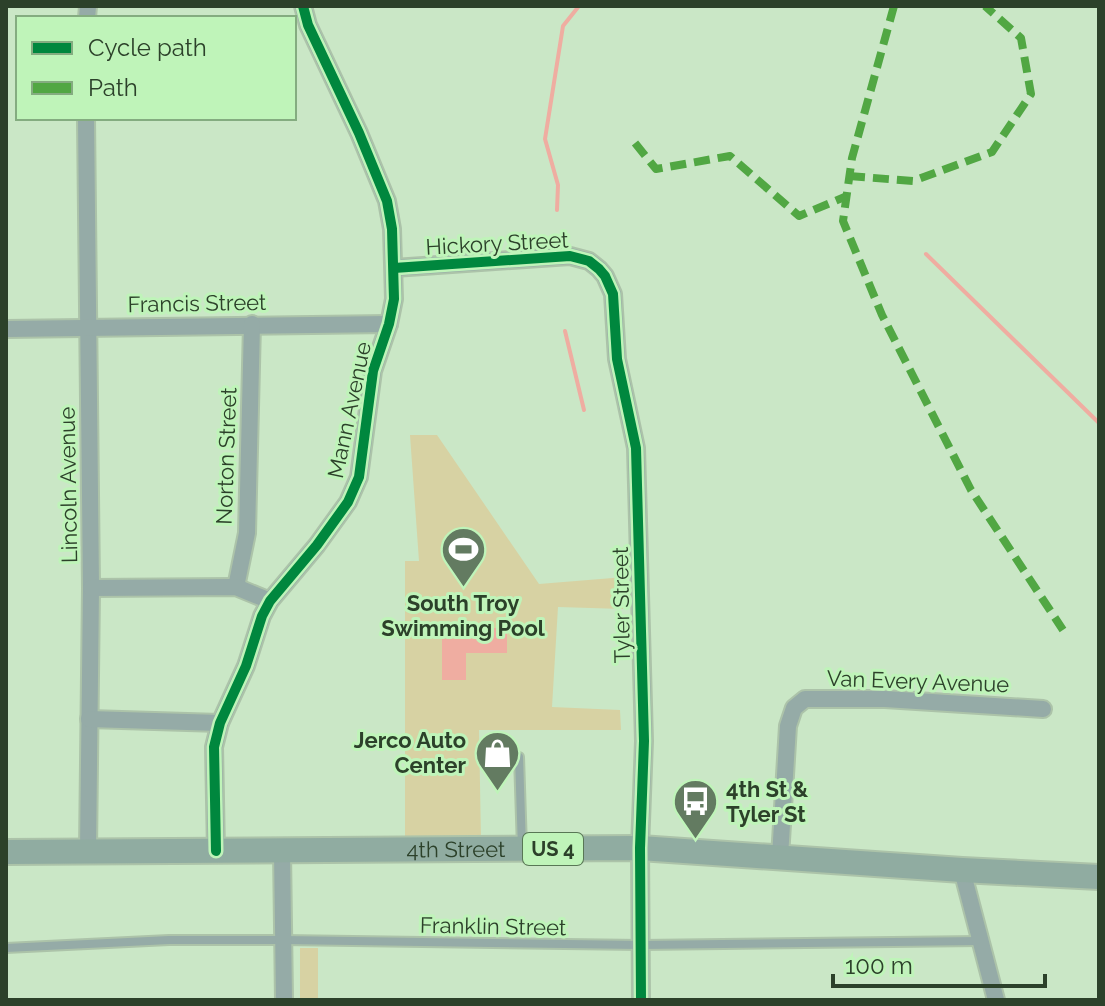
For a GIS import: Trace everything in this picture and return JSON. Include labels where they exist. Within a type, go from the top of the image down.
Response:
[{"type":"main road","name":"4th Street","points":[[6,852],[640,848],[1099,877]]},
{"type":"street","name":"Mann Avenue","points":[[216,851],[214,747],[220,723],[246,666],[270,601],[348,502],[359,477],[373,371],[394,299],[392,229],[387,201],[308,25],[303,6]]},
{"type":"street","name":"Lincoln Avenue","points":[[86,120],[91,588],[88,851]]},
{"type":"street","name":"Hickory Street","points":[[394,268],[570,256],[589,261],[599,269]]},
{"type":"street","name":"Tyler Street","points":[[599,269],[613,294],[617,359],[636,448],[644,741],[640,848],[641,1000]]},
{"type":"street","name":"Norton Street","points":[[236,587],[247,533],[252,324]]},
{"type":"street","name":"Francis Street","points":[[6,329],[389,324]]},
{"type":"street","points":[[91,588],[236,587],[270,601]]},
{"type":"street","name":"Van Every Avenue","points":[[780,857],[788,726],[794,708],[805,699],[885,699],[1043,709]]},
{"type":"street","points":[[89,719],[220,723]]},
{"type":"street","points":[[282,851],[284,1000]]},
{"type":"street","points":[[962,870],[996,1000]]},
{"type":"lane","points":[[519,757],[522,849]]},
{"type":"lane","name":"Franklin Street","points":[[6,948],[169,940],[641,945],[980,941]]},
{"type":"shaded area","name":"South Troy Swimming Pool","points":[[410,435],[437,435],[539,584],[625,577],[623,609],[558,607],[552,707],[620,710],[621,730],[479,730],[481,839],[405,836],[405,561],[419,561]]},
{"type":"shaded area","name":"South Troy Swimming Pool","points":[[442,628],[507,628],[507,653],[466,653],[466,680],[442,680]]},
{"type":"shaded area","points":[[300,948],[318,948],[318,1000],[300,1000]]},
{"type":"waterway","points":[[557,210],[558,185],[545,139],[563,26],[579,6]]},
{"type":"waterway","points":[[926,254],[1099,423]]},
{"type":"waterway","points":[[565,331],[584,410]]},
{"type":"marked path","points":[[894,6],[852,158],[843,221],[882,315],[971,490],[1063,630]]},
{"type":"marked path","points":[[849,176],[913,181],[992,152],[1031,94],[1021,38],[985,6]]},
{"type":"marked path","points":[[635,143],[656,169],[730,156],[799,216],[847,196]]},
{"type":"cycle path","points":[[216,851],[214,747],[220,723],[246,666],[270,601],[348,502],[359,477],[373,371],[394,299],[392,229],[387,201],[308,25],[303,6]]},
{"type":"cycle path","points":[[394,268],[570,256],[589,261],[599,269],[613,294],[617,359],[636,448],[644,741],[640,848],[641,1000]]},
{"type":"place","name":"South Troy Swimming Pool","points":[[463,589]]},
{"type":"place","name":"Jerco Auto Center","points":[[497,792]]},
{"type":"place","name":"4th St & Tyler St","points":[[695,841]]}]
